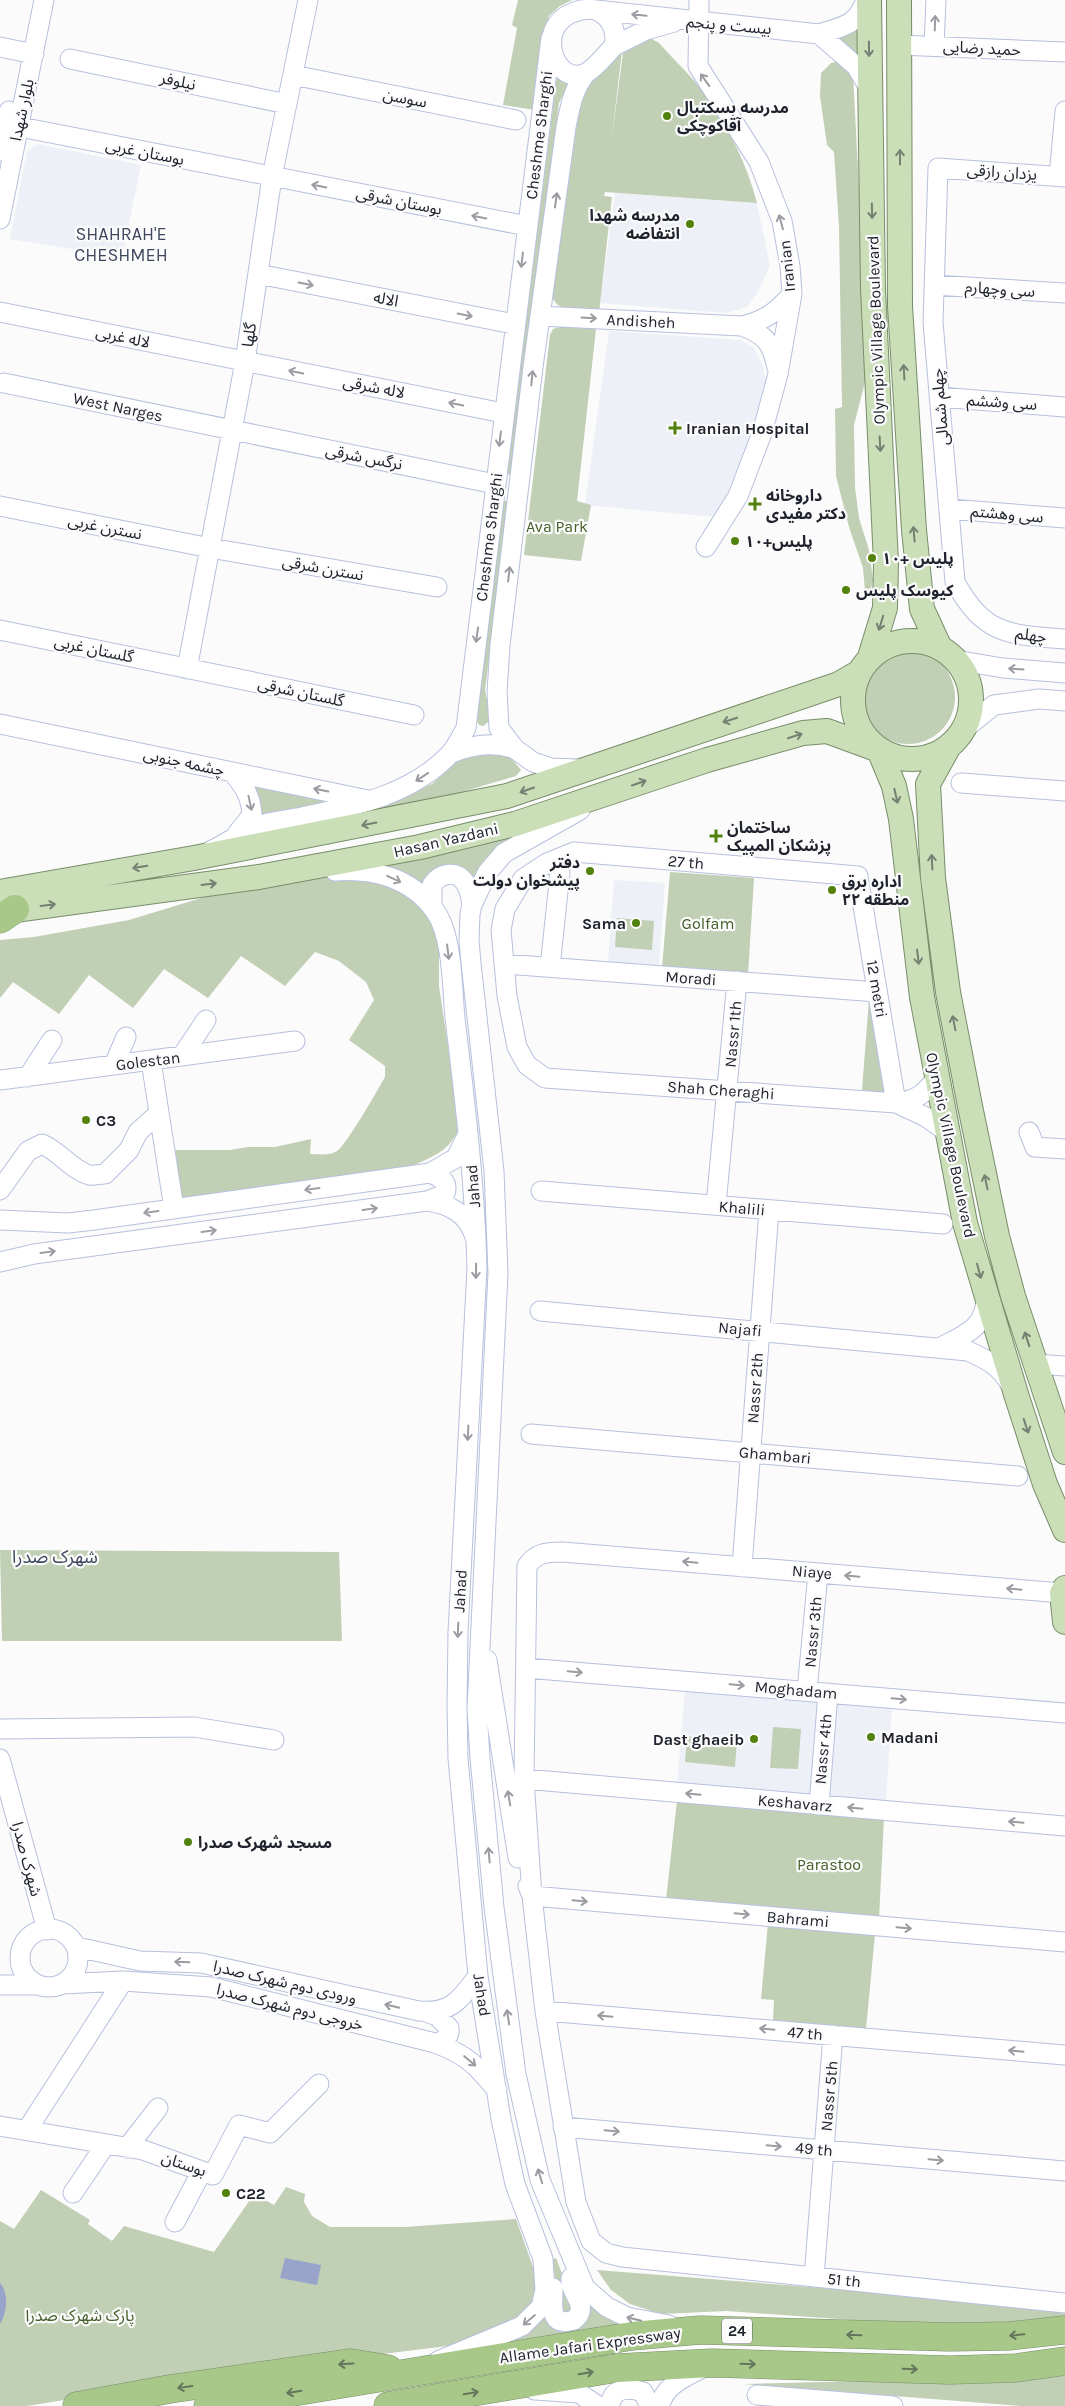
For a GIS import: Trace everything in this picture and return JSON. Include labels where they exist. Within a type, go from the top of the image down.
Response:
[{"type":"highway","name":"Allame Jafari Expressway","points":[[208,2406],[632,2336],[700,2330],[950,2337],[1009,2336],[1065,2330]]},
{"type":"highway","name":"Allame Jafari Expressway","points":[[388,2406],[426,2403],[504,2387],[618,2368],[712,2363],[950,2370],[1016,2368],[1065,2361]]},
{"type":"highway","points":[[77,2406],[170,2389],[350,2363],[412,2373]]},
{"type":"main road","name":"Olympic Village Boulevard","points":[[864,665],[885,608],[886,563],[873,289],[868,0]]},
{"type":"main road","name":"Olympic Village Boulevard","points":[[899,0],[900,306],[914,530],[922,609],[948,654]]},
{"type":"main road","points":[[904,641],[923,642],[948,654],[966,675],[971,693],[970,711],[956,738],[933,756],[915,760],[896,758],[879,750],[866,739],[856,724],[852,698],[864,665],[886,647],[904,641]]},
{"type":"main road","name":"Hasan Yazdani","points":[[4,908],[194,858],[508,796],[839,684],[864,665]]},
{"type":"main road","name":"Hasan Yazdani","points":[[4,908],[260,877],[420,847],[515,824],[708,760],[803,733],[827,732],[879,750]]},
{"type":"main road","name":"Olympic Village Boulevard","points":[[956,738],[928,784],[933,878],[948,992],[997,1236],[1013,1296],[1065,1452]]},
{"type":"main road","name":"Olympic Village Boulevard","points":[[879,750],[894,786],[901,819],[922,997],[965,1222],[986,1296],[1045,1484],[1065,1530]]},
{"type":"main road","points":[[1064,1591],[1065,1622]]},
{"type":"street","name":"بلوار شهدا","points":[[27,53],[32,0]]},
{"type":"street","name":"بلوار شهدا","points":[[0,151],[44,0]]},
{"type":"street","name":"گلها","points":[[187,669],[245,362],[272,177],[308,0]]},
{"type":"street","name":"Iranian","points":[[699,0],[690,20],[698,66],[759,162],[782,222],[790,266],[792,294],[778,374],[762,433],[738,496],[706,547]]},
{"type":"street","points":[[819,34],[850,24],[860,15],[868,0]]},
{"type":"street","points":[[934,46],[936,0]]},
{"type":"street","points":[[596,10],[604,14],[615,31],[614,46],[586,73],[577,74],[560,68],[555,60],[550,38],[558,23],[570,13],[581,10],[596,10],[690,20]]},
{"type":"street","name":"بیست و پنجم","points":[[614,46],[646,30],[690,20],[819,34]]},
{"type":"street","points":[[819,34],[856,66],[870,88]]},
{"type":"street","name":"Cheshme Sharghi","points":[[194,858],[224,845],[237,834],[258,826],[345,808],[395,792],[423,778],[451,753],[466,728],[550,38]]},
{"type":"street","name":"حمید رضایی","points":[[900,45],[1065,52]]},
{"type":"street","points":[[0,47],[27,53]]},
{"type":"street","name":"نیلوفر","points":[[70,59],[287,104]]},
{"type":"street","name":"Cheshme Sharghi","points":[[499,728],[497,692],[500,645],[540,316],[570,110],[578,83],[586,73]]},
{"type":"street","name":"سوسن","points":[[293,75],[516,120]]},
{"type":"street","points":[[1062,177],[1065,112]]},
{"type":"street","name":"بلوار شهدا","points":[[0,219],[8,124]]},
{"type":"street","name":"بوستان غربی","points":[[8,124],[272,177]]},
{"type":"street","name":"یزدان رازقی","points":[[938,168],[1062,177]]},
{"type":"street","name":"چهلم شمالی","points":[[938,168],[933,322],[955,582],[966,602],[980,618],[997,628]]},
{"type":"street","name":"بوستان شرقی","points":[[272,177],[527,226]]},
{"type":"street","name":"الاله","points":[[258,274],[514,324]]},
{"type":"street","name":"سی وچهارم","points":[[934,285],[1065,294]]},
{"type":"street","points":[[742,326],[760,322],[778,310],[792,294]]},
{"type":"street","name":"لاله غربی","points":[[0,312],[245,362]]},
{"type":"street","name":"Andisheh","points":[[540,316],[742,326]]},
{"type":"street","points":[[742,326],[759,332],[770,344],[778,374]]},
{"type":"street","name":"لاله شرقی","points":[[245,362],[503,413]]},
{"type":"street","name":"West Narges","points":[[4,383],[233,431]]},
{"type":"street","name":"سی وششم","points":[[939,397],[1065,407]]},
{"type":"street","name":"نرگس شرقی","points":[[233,431],[495,484]]},
{"type":"street","name":"نسترن غربی","points":[[0,506],[210,548]]},
{"type":"street","name":"سی وهشتم","points":[[949,509],[1065,518]]},
{"type":"street","name":"نسترن شرقی","points":[[210,548],[437,587]]},
{"type":"street","name":"چهلم","points":[[997,628],[1022,636],[1065,639]]},
{"type":"street","name":"گلستان غربی","points":[[0,630],[187,669]]},
{"type":"street","points":[[948,654],[1003,668],[1065,673]]},
{"type":"street","name":"گلستان شرقی","points":[[187,669],[414,715]]},
{"type":"street","points":[[956,738],[994,705],[1038,699],[1065,701]]},
{"type":"street","name":"چشمه جنوبی","points":[[0,724],[369,800]]},
{"type":"street","points":[[466,728],[469,736],[479,740],[491,736],[499,728],[515,749]]},
{"type":"street","points":[[451,753],[468,747],[487,744],[503,745],[515,749],[534,762],[551,768],[585,769]]},
{"type":"street","points":[[232,772],[244,786],[251,801],[252,815],[237,834]]},
{"type":"street","points":[[961,783],[1065,791]]},
{"type":"street","name":"Jahad","points":[[613,792],[504,853],[487,873],[472,905],[469,924],[470,948],[493,1153],[498,1223],[498,1273],[480,1616],[478,1709],[480,1758],[494,1907],[506,2007],[529,2137],[540,2180],[559,2222],[574,2263],[586,2288],[596,2298],[617,2312],[635,2320],[700,2330]]},
{"type":"street","name":"27 th","points":[[505,964],[501,930],[505,909],[514,892],[524,879],[547,863],[574,852],[858,876]]},
{"type":"street","name":"Jahad","points":[[260,877],[344,870],[374,872],[391,877],[410,887],[432,907],[442,923],[446,943],[468,1134],[477,1268],[458,1632],[456,1706],[458,1758],[478,1976],[514,2184],[543,2259],[544,2300],[541,2307],[530,2319],[512,2332],[470,2345],[412,2373]]},
{"type":"street","points":[[550,968],[560,873]]},
{"type":"street","points":[[432,907],[432,885],[441,876],[446,874],[459,876],[466,883],[472,905]]},
{"type":"street","name":"12 metri","points":[[858,876],[896,1103]]},
{"type":"street","name":"Moradi","points":[[505,964],[877,992]]},
{"type":"street","name":"Shah Cheraghi","points":[[505,964],[507,996],[516,1047],[527,1065],[545,1078],[896,1103]]},
{"type":"street","name":"Nassr 1th","points":[[716,1206],[738,981]]},
{"type":"street","points":[[182,1056],[206,1020]]},
{"type":"street","points":[[114,1065],[126,1037]]},
{"type":"street","points":[[28,1077],[52,1040]]},
{"type":"street","name":"Golestan","points":[[0,1080],[295,1041]]},
{"type":"street","points":[[151,1060],[174,1209]]},
{"type":"street","points":[[896,1103],[912,1100],[924,1093],[937,1078]]},
{"type":"street","points":[[896,1103],[926,1117],[947,1132]]},
{"type":"street","points":[[0,1190],[28,1151],[42,1144],[53,1149],[89,1175],[105,1174],[129,1150],[138,1132],[159,1113]]},
{"type":"street","points":[[1029,1132],[1035,1147],[1065,1149]]},
{"type":"street","points":[[0,1220],[68,1223],[430,1173],[456,1158],[468,1134]]},
{"type":"street","points":[[0,1262],[34,1254],[427,1201],[445,1194],[447,1187],[445,1181],[430,1173]]},
{"type":"street","name":"Khalili","points":[[542,1191],[943,1224]]},
{"type":"street","points":[[427,1201],[442,1204],[458,1212],[471,1226],[476,1241]]},
{"type":"street","name":"Nassr 2th","points":[[742,1567],[769,1210]]},
{"type":"street","points":[[941,1348],[975,1327],[987,1311],[986,1296]]},
{"type":"street","name":"Najafi","points":[[540,1311],[968,1351],[992,1362],[1005,1375],[1016,1394]]},
{"type":"street","points":[[1035,1364],[1065,1366]]},
{"type":"street","name":"Ghambari","points":[[531,1434],[1018,1476]]},
{"type":"street","name":"Niaye","points":[[526,1668],[528,1566],[534,1556],[548,1552],[1064,1591]]},
{"type":"street","name":"Nassr 3th","points":[[807,1691],[818,1573]]},
{"type":"street","points":[[480,1616],[519,1860],[532,1896]]},
{"type":"street","points":[[526,1668],[524,1779],[532,1896]]},
{"type":"street","name":"Moghadam","points":[[526,1668],[1065,1713]]},
{"type":"street","name":"Nassr 4th","points":[[818,1805],[828,1693]]},
{"type":"street","points":[[0,1729],[194,1727],[274,1740]]},
{"type":"street","name":"شهرک صدرا","points":[[0,1759],[47,1930]]},
{"type":"street","name":"Keshavarz","points":[[524,1779],[1065,1826]]},
{"type":"street","name":"Bahrami","points":[[532,1896],[1065,1942]]},
{"type":"street","name":"51 th","points":[[532,1896],[545,2011],[576,2202],[583,2226],[591,2241],[606,2253],[814,2277],[1065,2302]]},
{"type":"street","points":[[0,1985],[38,1985],[46,1987],[62,1984],[73,1976],[79,1957],[71,1939],[63,1933],[47,1930],[31,1936],[22,1950],[22,1966],[25,1974],[38,1985]]},
{"type":"street","name":"ورودی دوم شهرک صدرا","points":[[76,1947],[140,1960],[202,1963],[406,2010],[426,2012],[446,2009],[457,2003],[478,1976]]},
{"type":"street","points":[[27,2130],[123,1981]]},
{"type":"street","name":"خروجی دوم شهرک صدرا","points":[[62,1984],[123,1981],[211,1987],[435,2043],[462,2054],[472,2062],[498,2091]]},
{"type":"street","name":"47 th","points":[[545,2011],[1065,2055]]},
{"type":"street","points":[[426,2012],[437,2016],[449,2028],[449,2036],[435,2043]]},
{"type":"street","name":"Nassr 5th","points":[[814,2277],[834,2035]]},
{"type":"street","name":"بوستان","points":[[1,2127],[143,2150],[213,2175],[239,2125],[270,2134],[319,2084]]},
{"type":"street","points":[[127,2148],[158,2108]]},
{"type":"street","name":"49 th","points":[[563,2127],[1065,2171]]},
{"type":"street","points":[[72,2193],[106,2144]]},
{"type":"street","points":[[559,2222],[567,2149]]},
{"type":"street","points":[[176,2222],[202,2171]]},
{"type":"street","points":[[543,2259],[552,2274],[553,2313],[556,2319],[563,2322],[574,2320],[580,2313],[579,2299],[570,2283],[574,2263]]},
{"type":"street","points":[[660,2406],[661,2399],[673,2384],[712,2363]]},
{"type":"street","points":[[504,2387],[579,2393],[598,2406]]},
{"type":"street","points":[[610,2406],[612,2398],[621,2389],[632,2388],[643,2392],[650,2406]]},
{"type":"street","points":[[757,2395],[893,2406]]},
{"type":"shaded area","points":[[38,144],[141,165],[122,257],[10,239],[27,151]]},
{"type":"shaded area","points":[[615,193],[757,203],[770,266],[757,294],[747,307],[726,313],[600,303]]},
{"type":"shaded area","name":"Iranian Hospital","points":[[609,331],[740,340],[754,348],[763,366],[767,387],[740,468],[715,517],[585,505]]},
{"type":"shaded area","name":"Sama","points":[[614,880],[665,883],[659,966],[608,962]]},
{"type":"shaded area","points":[[685,1691],[816,1701],[820,1706],[814,1797],[677,1786]]},
{"type":"shaded area","points":[[833,1702],[892,1708],[886,1803],[826,1798]]},
{"type":"green space","points":[[518,0],[572,0],[560,6],[549,16],[535,110],[503,105],[517,28],[512,25]]},
{"type":"green space","points":[[859,21],[859,59],[829,36]]},
{"type":"green space","name":"مدرسه بسکتبال آقاکوچکی","points":[[650,38],[659,43],[689,75],[714,108],[742,160],[757,203],[605,192],[604,196],[612,197],[599,313],[565,309],[555,302],[552,296],[579,110],[584,94],[591,80],[622,51],[611,144],[623,53]]},
{"type":"green space","points":[[840,61],[853,74],[865,303],[862,309],[866,378],[854,425],[855,487],[859,518],[869,550],[873,580],[869,597],[865,591],[863,568],[849,527],[836,476],[835,409],[842,407],[839,227],[834,152],[827,145],[820,96],[821,73],[831,63]]},
{"type":"green space","points":[[557,75],[570,81],[559,103],[513,475],[507,474]]},
{"type":"green space","name":"Ava Park","points":[[563,326],[596,329],[577,501],[591,505],[581,561],[524,555],[550,335],[553,329]]},
{"type":"green space","points":[[504,501],[509,501],[485,690],[491,720],[483,726],[479,725],[476,719],[478,687]]},
{"type":"green space","points":[[908,650],[926,653],[942,663],[952,679],[955,697],[952,715],[942,731],[926,741],[908,744],[890,741],[874,731],[864,715],[861,697],[864,679],[874,663],[890,653]]},
{"type":"green space","points":[[507,753],[521,770],[516,776],[421,804],[259,829],[391,802],[432,784],[463,756]]},
{"type":"green space","points":[[248,780],[356,800],[255,821]]},
{"type":"green space","points":[[534,829],[473,889],[462,872],[426,897],[363,866]]},
{"type":"green space","name":"Golfam","points":[[670,872],[754,878],[748,975],[662,968]]},
{"type":"green space","points":[[353,875],[393,883],[427,911],[439,942],[439,986],[460,1126],[452,1141],[442,1151],[414,1165],[183,1199],[174,1168],[175,1150],[230,1150],[248,1147],[275,1147],[311,1139],[310,1154],[334,1153],[342,1146],[362,1117],[385,1077],[385,1066],[349,1040],[374,1000],[366,982],[339,961],[315,952],[285,986],[241,956],[208,998],[164,969],[133,1008],[89,975],[59,1014],[13,982],[0,998],[0,940],[34,937],[129,920],[208,896],[266,884]]},
{"type":"green space","points":[[617,918],[654,921],[652,950],[615,947]]},
{"type":"green space","points":[[869,999],[875,1002],[890,1095],[862,1090]]},
{"type":"green space","points":[[0,1550],[339,1552],[342,1641],[2,1641]]},
{"type":"green space","points":[[773,1727],[801,1729],[798,1769],[770,1768]]},
{"type":"green space","points":[[687,1736],[737,1741],[735,1767],[685,1762]]},
{"type":"green space","name":"Parastoo","points":[[677,1800],[884,1818],[879,1919],[666,1900]]},
{"type":"green space","points":[[768,1923],[875,1934],[866,2029],[773,2020],[774,2000],[761,1999]]},
{"type":"green space","name":"پارک شهرک صدرا","points":[[286,2187],[305,2194],[304,2202],[312,2216],[330,2227],[405,2227],[516,2219],[538,2281],[533,2308],[484,2338],[448,2346],[250,2370],[27,2406],[0,2406],[0,2221],[14,2229],[41,2190],[90,2220],[88,2224],[112,2241],[124,2226],[214,2252],[254,2194],[274,2205]]},
{"type":"green space","points":[[556,2258],[576,2310],[562,2317],[552,2260]]},
{"type":"green space","points":[[597,2270],[823,2288],[1065,2312],[1065,2318],[993,2325],[895,2323],[727,2311],[661,2314],[630,2304],[611,2290]]},
{"type":"green space","points":[[585,2299],[629,2325],[497,2346],[546,2312],[557,2326]]},
{"type":"green space","points":[[1065,2376],[1065,2406],[1021,2406],[743,2384]]},
{"type":"water","points":[[285,2258],[321,2265],[317,2285],[280,2278]]},
{"type":"water","points":[[0,2283],[5,2292],[6,2303],[0,2324]]},
{"type":"place","name":"مدرسه بسکتبال آقاکوچکی","points":[[667,116]]},
{"type":"place","name":"مدرسه شهدا انتفاضه","points":[[690,224]]},
{"type":"place","name":"Iranian Hospital","points":[[675,428]]},
{"type":"place","name":"داروخانه دکتر مفیدی","points":[[755,504]]},
{"type":"place","name":"پلیس+۱۰","points":[[735,541]]},
{"type":"place","name":"پلیس +۱۰","points":[[872,558]]},
{"type":"place","name":"کیوسک پلیس","points":[[846,590]]},
{"type":"place","name":"ساختمان پزشکان المپیک","points":[[716,836]]},
{"type":"place","name":"دفتر پیشخوان دولت","points":[[590,871]]},
{"type":"place","name":"اداره برق منطقه ۲۲","points":[[832,890]]},
{"type":"place","name":"Sama","points":[[636,923]]},
{"type":"place","name":"C3","points":[[86,1120]]},
{"type":"place","name":"Madani","points":[[871,1737]]},
{"type":"place","name":"Dast ghaeib","points":[[754,1739]]},
{"type":"place","name":"مسجد شهرک صدرا","points":[[188,1842]]},
{"type":"place","name":"C22","points":[[226,2193]]},
{"type":"district","name":"SHAHRAH'E CHESHMEH","points":[[121,244]]},
{"type":"district","name":"شهرک صدرا","points":[[55,1557]]}]
